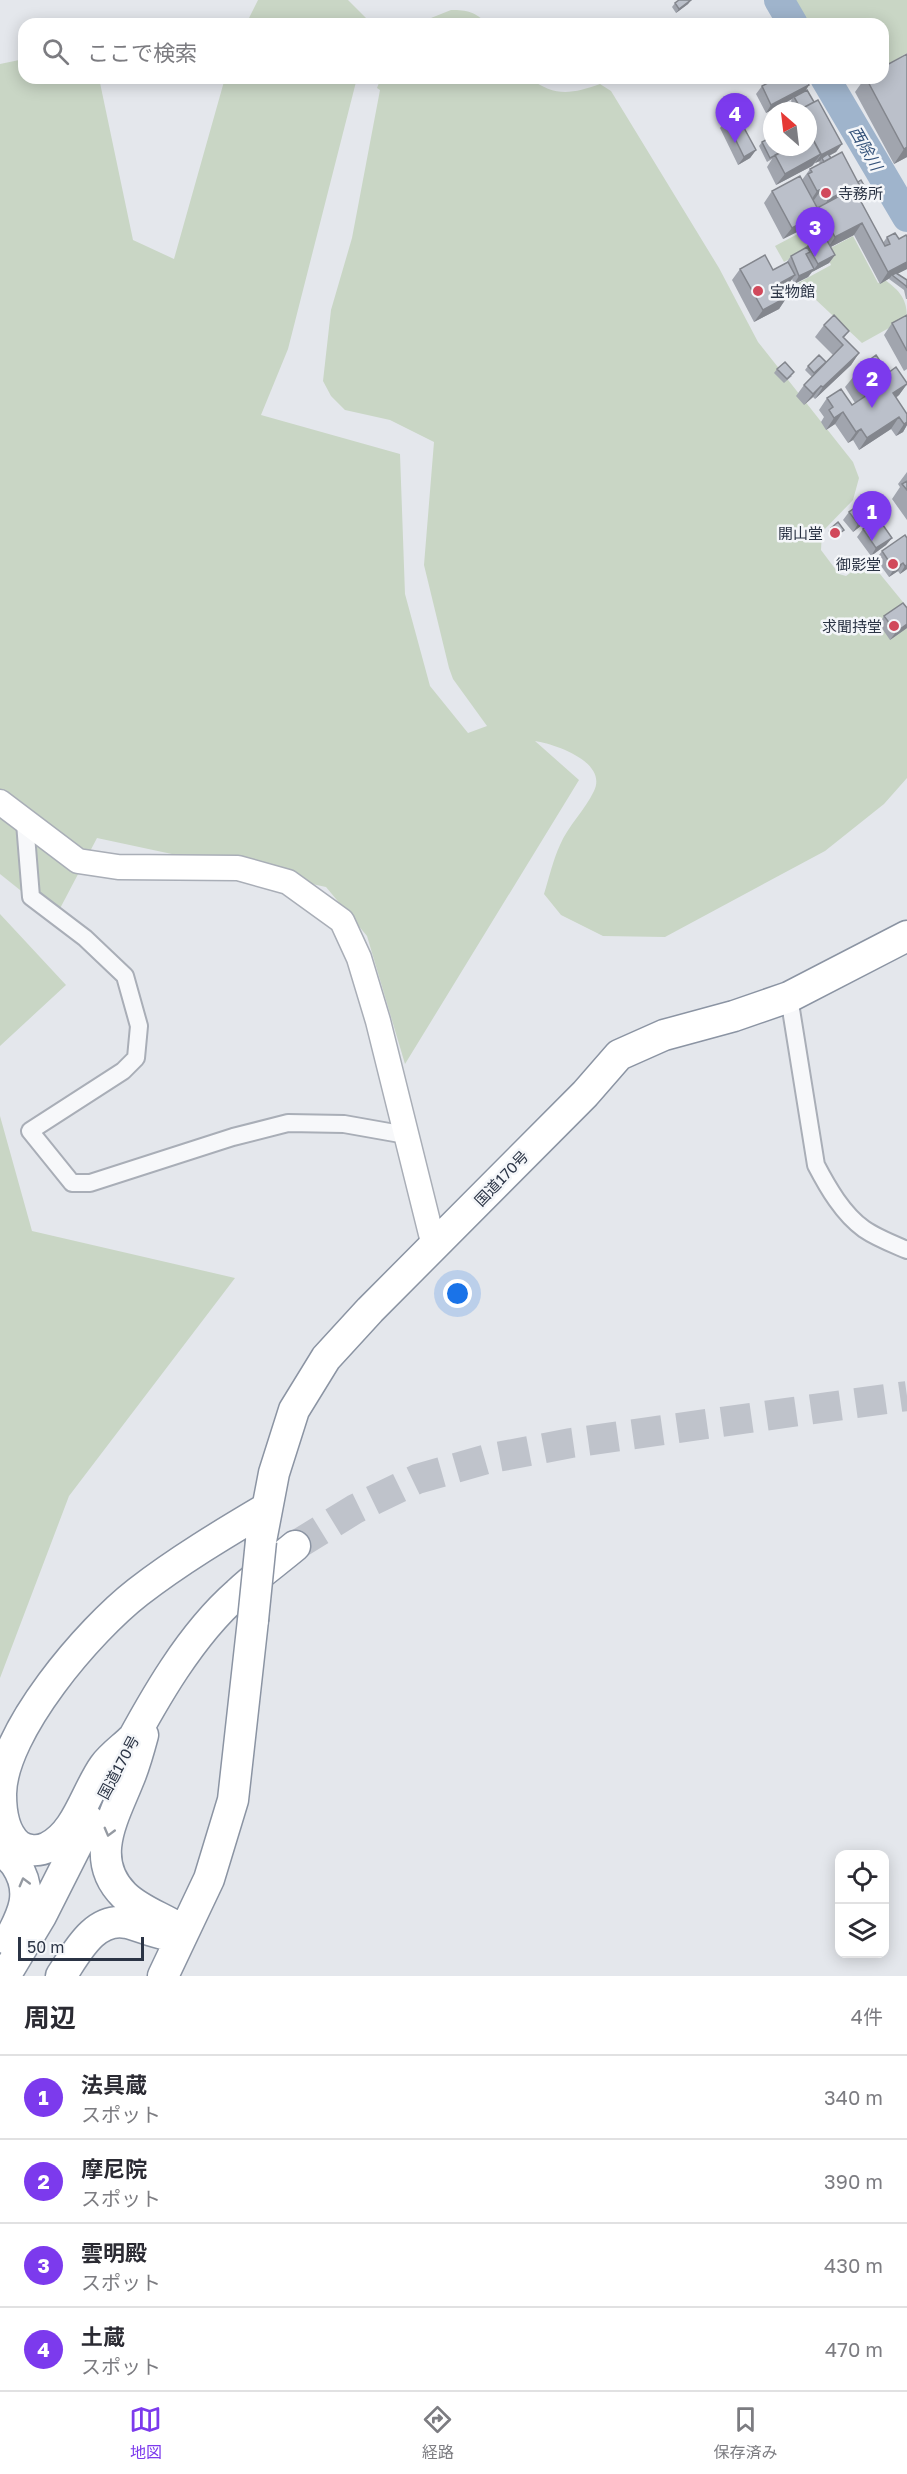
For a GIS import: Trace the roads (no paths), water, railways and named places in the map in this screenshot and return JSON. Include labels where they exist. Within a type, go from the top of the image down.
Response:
[{"type":"highway","name":"国道170号","points":[[163,1976],[209,1879],[233,1800],[261,1541],[274,1473],[294,1410],[326,1358],[585,1094],[619,1055],[664,1035],[734,1016],[789,997],[907,936]]},
{"type":"highway","points":[[133,1738],[104,1765],[73,1820],[58,1841],[46,1849],[34,1851],[19,1845],[9,1834],[1,1804],[4,1769],[21,1729],[71,1660],[136,1594],[178,1564],[267,1508]]},
{"type":"highway","points":[[0,1741],[53,1662],[92,1618],[129,1583],[224,1517],[240,1509],[267,1508]]},
{"type":"highway","name":"国道170号","points":[[5,1976],[41,1916],[133,1738],[175,1668],[212,1620],[237,1593],[295,1546]]},
{"type":"highway","points":[[156,1698],[130,1777],[106,1834],[105,1849],[113,1879],[122,1894],[137,1907],[175,1926],[180,1937]]},
{"type":"highway","points":[[0,1848],[14,1862],[25,1879],[27,1894],[22,1912],[0,1955]]},
{"type":"highway","points":[[61,1976],[87,1938],[97,1929],[110,1924],[124,1922],[161,1934],[180,1937]]},
{"type":"street","points":[[0,802],[78,861],[118,867],[238,868],[288,882],[342,921],[359,958],[378,1021],[434,1246]]},
{"type":"street","points":[[25,823],[31,897],[85,938],[125,976],[139,1026],[136,1058],[123,1071],[30,1131],[72,1183],[90,1183],[233,1137],[288,1123],[344,1124],[406,1135]]},
{"type":"street","points":[[789,997],[816,1165],[826,1185],[843,1208],[864,1229],[907,1250]]},
{"type":"waterway","name":"西除川","points":[[779,0],[790,18]]},
{"type":"waterway","name":"西除川","points":[[829,84],[907,217]]},
{"type":"tunnel","points":[[295,1546],[355,1509],[417,1479],[487,1459],[571,1443],[907,1396]]},
{"type":"place","name":"土蔵","points":[[735,143]]},
{"type":"place","name":"寺務所","points":[[826,193]]},
{"type":"place","name":"雲明殿","points":[[815,257]]},
{"type":"place","name":"宝物館","points":[[758,291]]},
{"type":"place","name":"摩尼院","points":[[872,408]]},
{"type":"place","name":"開山堂","points":[[835,533]]},
{"type":"place","name":"法具蔵","points":[[872,541]]},
{"type":"place","name":"御影堂","points":[[893,564]]},
{"type":"place","name":"求聞持堂","points":[[894,626]]}]
